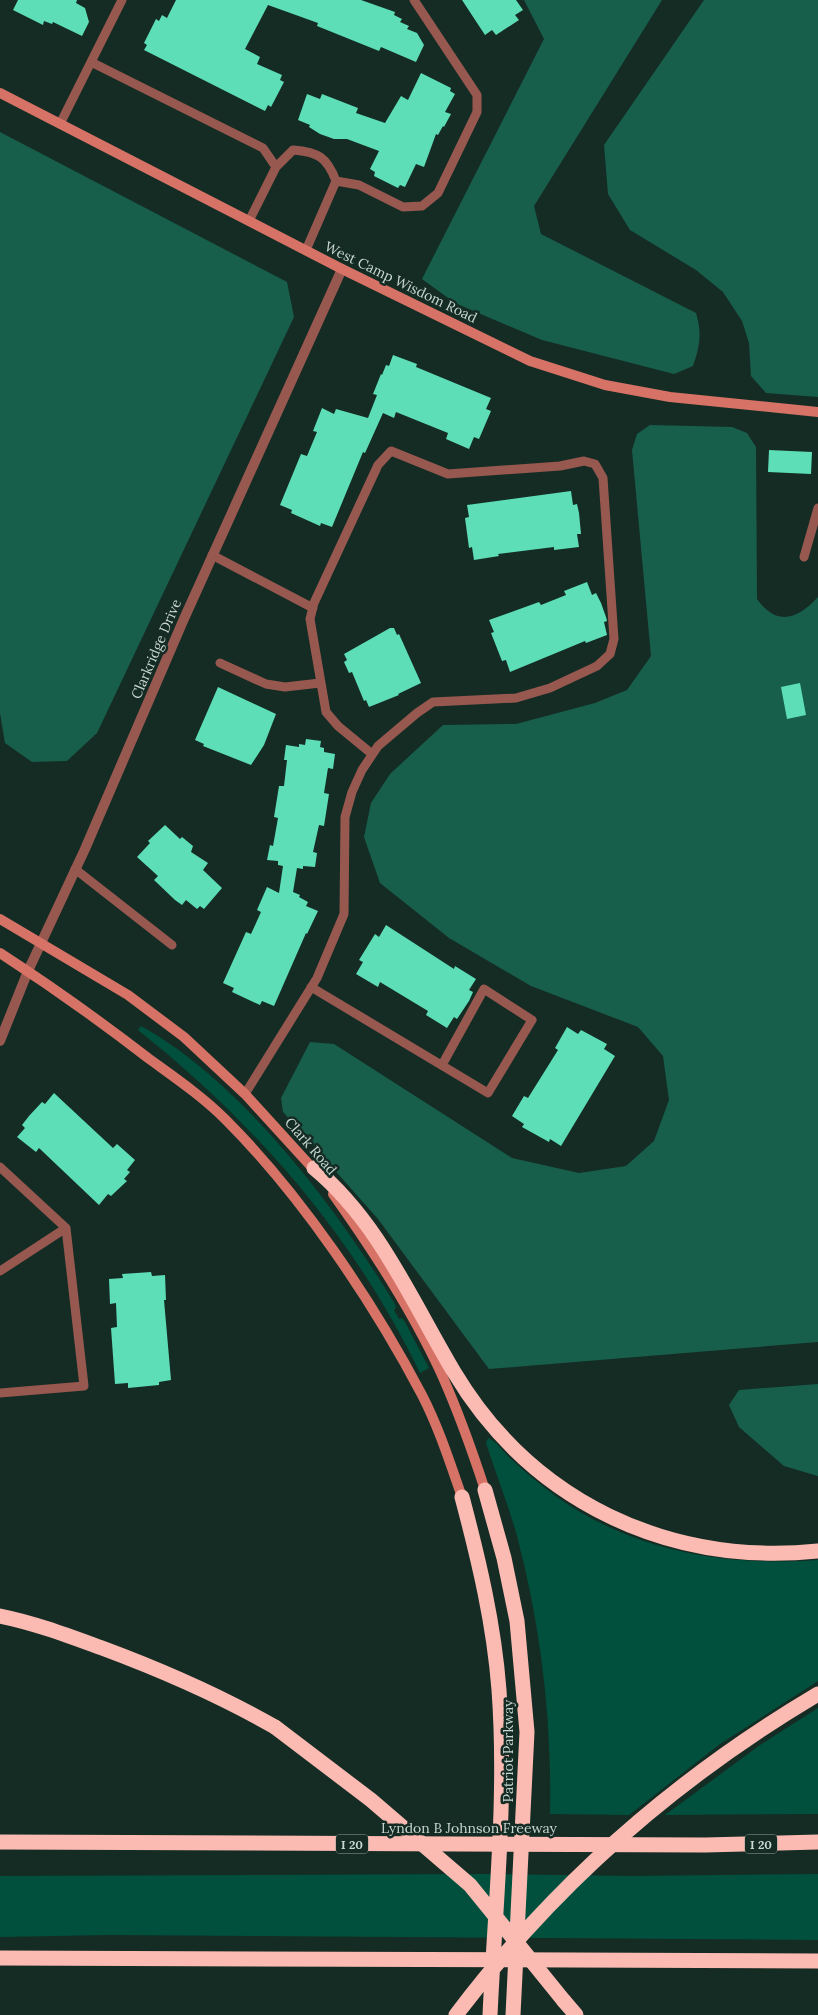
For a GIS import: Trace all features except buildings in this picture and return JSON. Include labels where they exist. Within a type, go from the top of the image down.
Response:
[{"type":"highway","points":[[314,1168],[337,1187],[366,1223],[413,1297],[466,1391],[482,1415],[507,1443],[549,1479],[584,1503],[622,1523],[651,1534],[696,1547],[778,1554],[818,1551]]},
{"type":"highway","name":"Patriot Parkway","points":[[485,1490],[504,1558],[517,1621],[527,1732],[513,2015]]},
{"type":"highway","name":"Patriot Parkway","points":[[462,1497],[480,1563],[493,1635],[499,1690],[501,1786],[490,2015]]},
{"type":"highway","points":[[0,1616],[68,1635],[171,1674],[223,1697],[275,1726],[371,1800],[470,1885],[576,2015]]},
{"type":"highway","points":[[456,2015],[485,1976],[552,1901],[613,1844],[679,1790],[743,1742],[818,1694]]},
{"type":"highway","name":"Lyndon B Johnson Freeway","points":[[0,1842],[705,1845],[818,1842]]},
{"type":"highway","points":[[0,1958],[818,1961]]},
{"type":"main road","name":"West Camp Wisdom Road","points":[[0,93],[342,269],[530,361],[605,384],[670,396],[818,412]]},
{"type":"main road","name":"Clark Road","points":[[0,919],[128,995],[184,1037],[246,1094],[314,1168],[359,1230],[419,1331],[448,1390],[485,1490]]},
{"type":"main road","points":[[0,953],[79,1006],[211,1107],[251,1147],[294,1198],[337,1257],[404,1364],[422,1396],[462,1497]]},
{"type":"street","name":"Clarkridge Drive","points":[[0,1041],[28,971],[75,869],[212,555],[342,269]]},
{"type":"lane","points":[[60,124],[122,0]]},
{"type":"lane","points":[[336,181],[359,185],[404,207],[422,206],[438,193],[478,112],[477,95],[414,0]]},
{"type":"lane","points":[[91,62],[262,148],[276,167]]},
{"type":"lane","points":[[249,221],[276,167],[293,150],[313,151],[330,166],[336,181],[306,250]]},
{"type":"lane","points":[[246,1094],[311,987],[344,914],[345,817],[352,792],[378,746],[410,718],[433,702],[516,698],[550,688],[597,666],[610,654],[614,639],[603,478],[595,464],[584,461],[560,466],[448,474],[391,451],[378,465],[313,608],[310,619],[326,712],[338,726],[372,754]]},
{"type":"lane","points":[[804,557],[818,508]]},
{"type":"lane","points":[[212,555],[313,608]]},
{"type":"lane","points":[[220,663],[266,684],[285,687],[320,683]]},
{"type":"lane","points":[[75,869],[172,945]]},
{"type":"lane","points":[[311,987],[442,1066],[488,1093],[532,1020],[484,989],[442,1066]]},
{"type":"lane","points":[[0,1167],[66,1228],[84,1386],[0,1393]]},
{"type":"lane","points":[[0,1271],[66,1228]]},
{"type":"green space","points":[[524,0],[662,0],[534,206],[541,234],[696,313],[699,340],[693,366],[674,374],[542,340],[455,303],[422,279],[544,39]]},
{"type":"green space","points":[[704,0],[818,0],[818,397],[766,393],[751,376],[749,343],[742,321],[723,292],[696,270],[630,230],[608,194],[604,145]]},
{"type":"green space","points":[[0,132],[287,282],[294,317],[97,733],[67,761],[32,762],[5,743],[0,713]]},
{"type":"green space","points":[[650,425],[732,427],[747,433],[756,447],[757,599],[772,614],[788,617],[803,611],[818,597],[818,1342],[489,1369],[378,1219],[283,1112],[281,1098],[310,1042],[334,1044],[512,1158],[579,1173],[626,1166],[654,1141],[669,1100],[663,1056],[638,1027],[531,986],[449,938],[380,883],[364,837],[371,803],[390,774],[443,725],[516,724],[595,703],[627,690],[651,656],[632,450],[637,434]]},
{"type":"green space","points":[[141,1026],[178,1050],[215,1079],[283,1149],[315,1188],[371,1266],[395,1304],[396,1308],[394,1310],[399,1319],[402,1318],[405,1322],[429,1368],[420,1373],[394,1323],[365,1275],[333,1229],[298,1185],[223,1104],[138,1030]]},
{"type":"green space","points":[[818,1384],[818,1476],[784,1466],[739,1427],[729,1405],[739,1390]]},
{"type":"green space","points":[[488,1438],[557,1497],[617,1531],[649,1543],[681,1551],[749,1561],[818,1560],[818,1681],[720,1744],[629,1815],[550,1814],[547,1709],[539,1639],[517,1536],[486,1443]]},
{"type":"green space","points":[[818,1708],[818,1814],[665,1815],[760,1745]]},
{"type":"green space","points":[[484,1874],[631,1876],[818,1874],[818,1940],[109,1935],[0,1937],[0,1876]]}]
